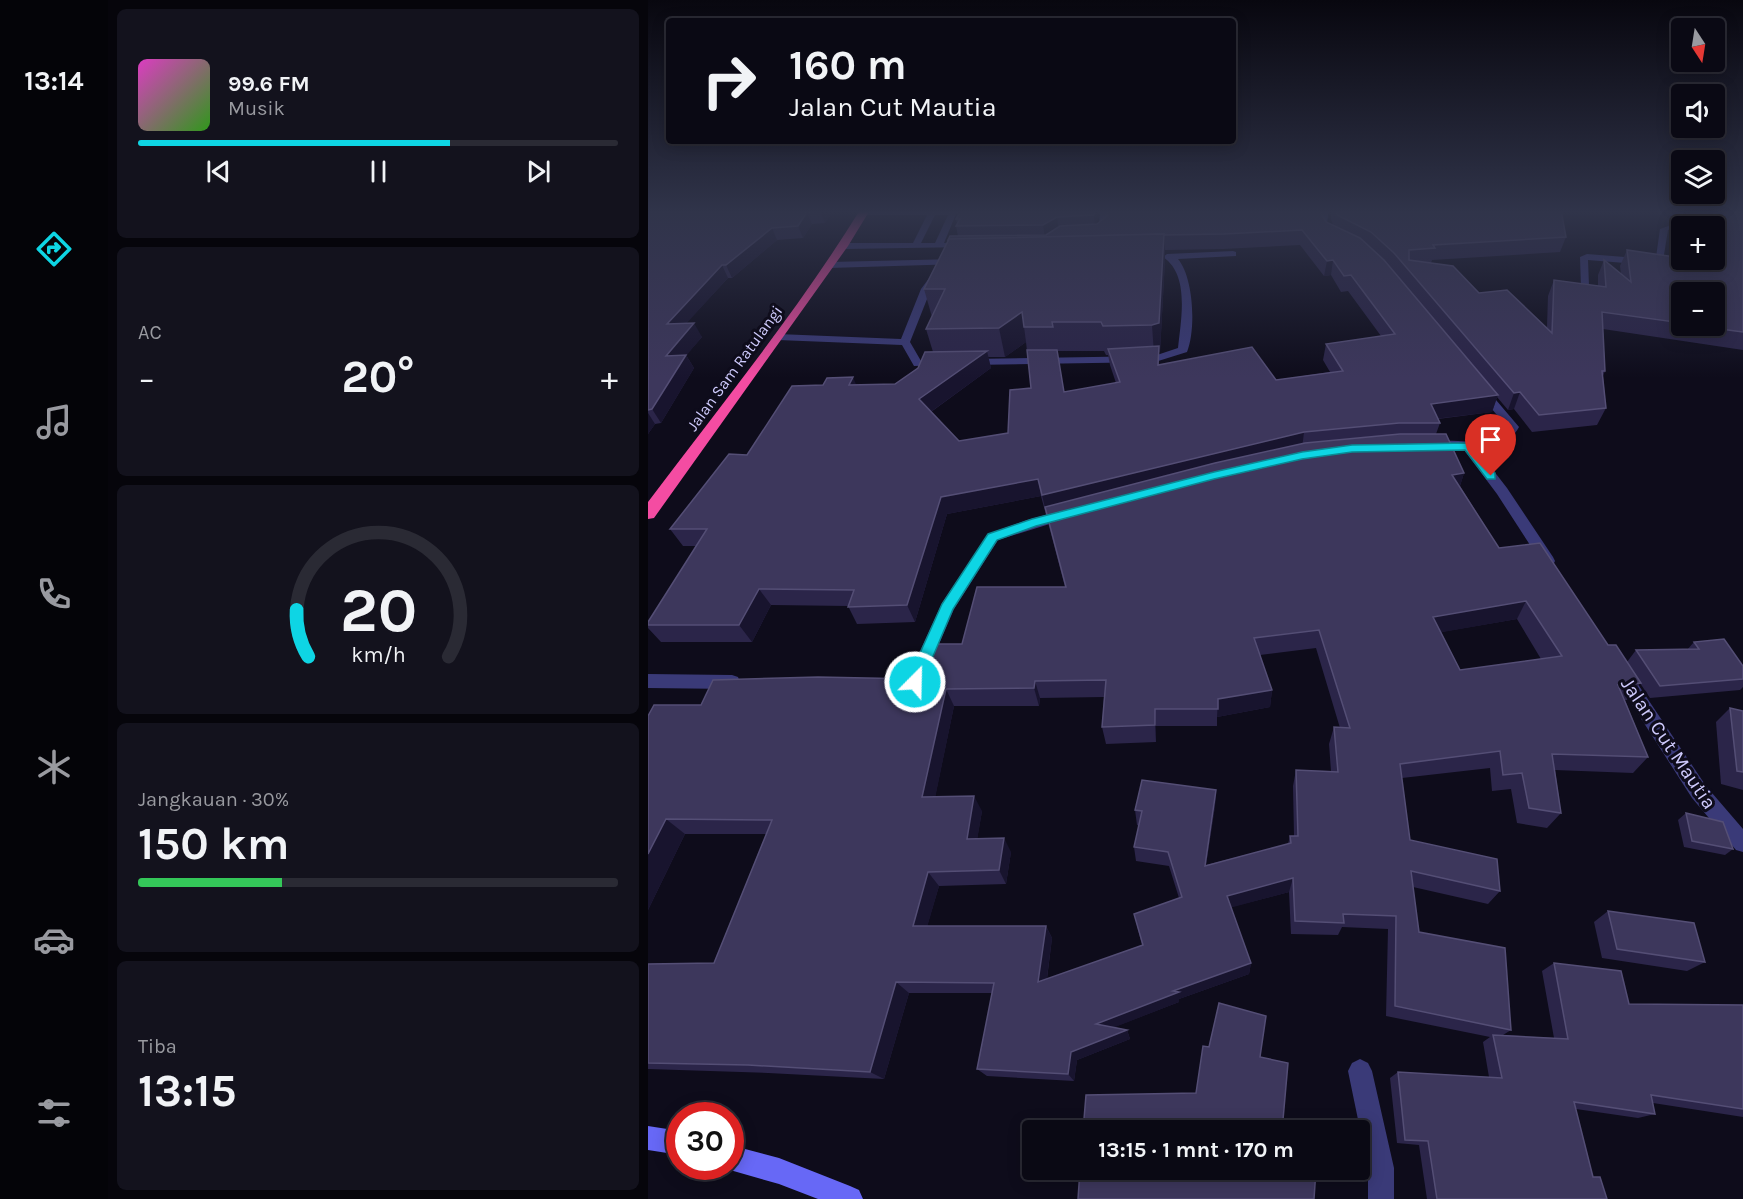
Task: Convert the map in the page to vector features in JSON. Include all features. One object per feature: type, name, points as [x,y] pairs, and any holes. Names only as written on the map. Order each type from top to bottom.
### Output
[{"type":"highway","name":"Jalan Sam Ratulangi","points":[[649,511],[828,266]]},
{"type":"street","points":[[905,342],[926,289],[941,266]]},
{"type":"street","points":[[965,363],[1155,359],[1183,350],[1186,302],[1179,266]]},
{"type":"street","points":[[1583,266],[1584,286]]},
{"type":"street","points":[[778,337],[905,342]]},
{"type":"street","points":[[905,342],[918,364],[953,363]]},
{"type":"street","points":[[1416,446],[1468,446],[1505,438],[1511,433],[1513,427],[1474,380]]},
{"type":"street","points":[[1468,446],[1502,491],[1559,578]]},
{"type":"street","points":[[920,672],[947,607],[993,537],[1032,523],[1076,512]]},
{"type":"street","name":"Jalan Cut Mautia","points":[[1616,664],[1699,792],[1743,843]]},
{"type":"street","points":[[648,681],[752,682]]},
{"type":"street","points":[[1360,1071],[1381,1168],[1381,1199]]},
{"type":"street","points":[[648,1138],[666,1141]]},
{"type":"street","points":[[744,1161],[779,1170],[850,1199]]},
{"type":"building","points":[[648,266],[721,266],[667,324],[694,323],[666,356],[686,355],[652,409],[648,410]]},
{"type":"building","points":[[936,266],[1162,266],[1159,323],[1152,325],[1103,326],[1101,322],[1052,322],[1053,327],[1024,327],[1022,312],[999,328],[926,329],[945,289],[924,289]]},
{"type":"building","points":[[1337,266],[1389,266],[1498,395],[1431,404],[1440,423],[1399,423],[1304,432],[1042,495],[1038,479],[941,497],[907,605],[848,607],[854,590],[759,589],[739,625],[648,625],[707,529],[670,529],[729,454],[747,455],[792,386],[823,385],[827,378],[853,377],[849,385],[895,384],[918,368],[925,352],[987,351],[919,399],[959,441],[1008,433],[1010,390],[1031,388],[1027,350],[1057,350],[1064,392],[1120,382],[1108,349],[1159,346],[1158,365],[1252,347],[1276,380],[1343,371],[1326,344],[1395,334],[1351,275],[1344,276]]},
{"type":"building","points":[[1405,266],[1453,266],[1479,293],[1507,290],[1552,333],[1554,280],[1606,287],[1604,266],[1611,266],[1631,282],[1629,266],[1671,266],[1671,270],[1725,270],[1725,266],[1743,266],[1743,332],[1725,330],[1725,282],[1671,282],[1671,321],[1602,312],[1605,371],[1602,371],[1606,408],[1539,415],[1520,392],[1514,393]]},
{"type":"building","points":[[1400,434],[1446,434],[1464,473],[1452,475],[1499,548],[1540,543],[1608,645],[1616,645],[1641,683],[1618,685],[1648,757],[1552,754],[1561,813],[1529,808],[1522,773],[1503,775],[1500,751],[1400,764],[1410,840],[1497,859],[1500,891],[1411,871],[1419,932],[1505,948],[1511,1030],[1395,1006],[1396,916],[1343,914],[1344,923],[1295,921],[1293,878],[1227,896],[1251,963],[1173,991],[1179,992],[1096,1024],[1127,1030],[1071,1052],[1068,1074],[977,1069],[994,983],[896,982],[870,1072],[748,1065],[648,1063],[648,964],[714,963],[772,820],[666,819],[648,854],[648,716],[654,705],[701,705],[713,680],[818,677],[916,679],[927,644],[962,644],[977,587],[1066,587],[1045,507],[1215,463],[1305,443]],"holes":[[[1526,601],[1562,656],[1460,670],[1433,617]],[[1319,630],[1350,728],[1334,727],[1338,772],[1296,770],[1298,836],[1290,836],[1291,843],[1205,866],[1216,790],[1142,780],[1135,810],[1142,811],[1134,847],[1168,852],[1182,897],[1134,914],[1143,945],[1038,982],[1046,926],[913,926],[928,872],[999,870],[1004,838],[967,839],[974,796],[922,797],[946,689],[1034,688],[1035,681],[1106,680],[1102,727],[1155,725],[1155,709],[1218,709],[1218,699],[1272,690],[1254,638]]]},
{"type":"building","points":[[1724,639],[1743,666],[1743,679],[1660,686],[1636,650],[1699,649],[1694,642]]},
{"type":"building","points":[[1730,708],[1743,711],[1743,772],[1737,771]]},
{"type":"building","points":[[1686,813],[1723,822],[1733,849],[1692,841]]},
{"type":"building","points":[[1608,911],[1694,923],[1705,962],[1617,949]]},
{"type":"building","points":[[1554,963],[1621,971],[1629,1004],[1743,1005],[1743,1109],[1651,1095],[1655,1114],[1574,1102],[1593,1177],[1600,1177],[1607,1199],[1437,1199],[1428,1141],[1405,1140],[1398,1072],[1502,1078],[1493,1035],[1568,1039]]},
{"type":"building","points":[[1219,1003],[1266,1016],[1260,1057],[1288,1063],[1283,1120],[1084,1120],[1086,1095],[1196,1093],[1203,1046],[1209,1047]]},
{"type":"building","points":[[1079,1180],[1315,1180],[1314,1199],[1078,1199]]},
{"type":"route","points":[[915,682],[947,607],[993,537],[1032,523],[1214,475],[1302,455],[1352,449],[1395,446],[1468,446],[1491,476]]}]
